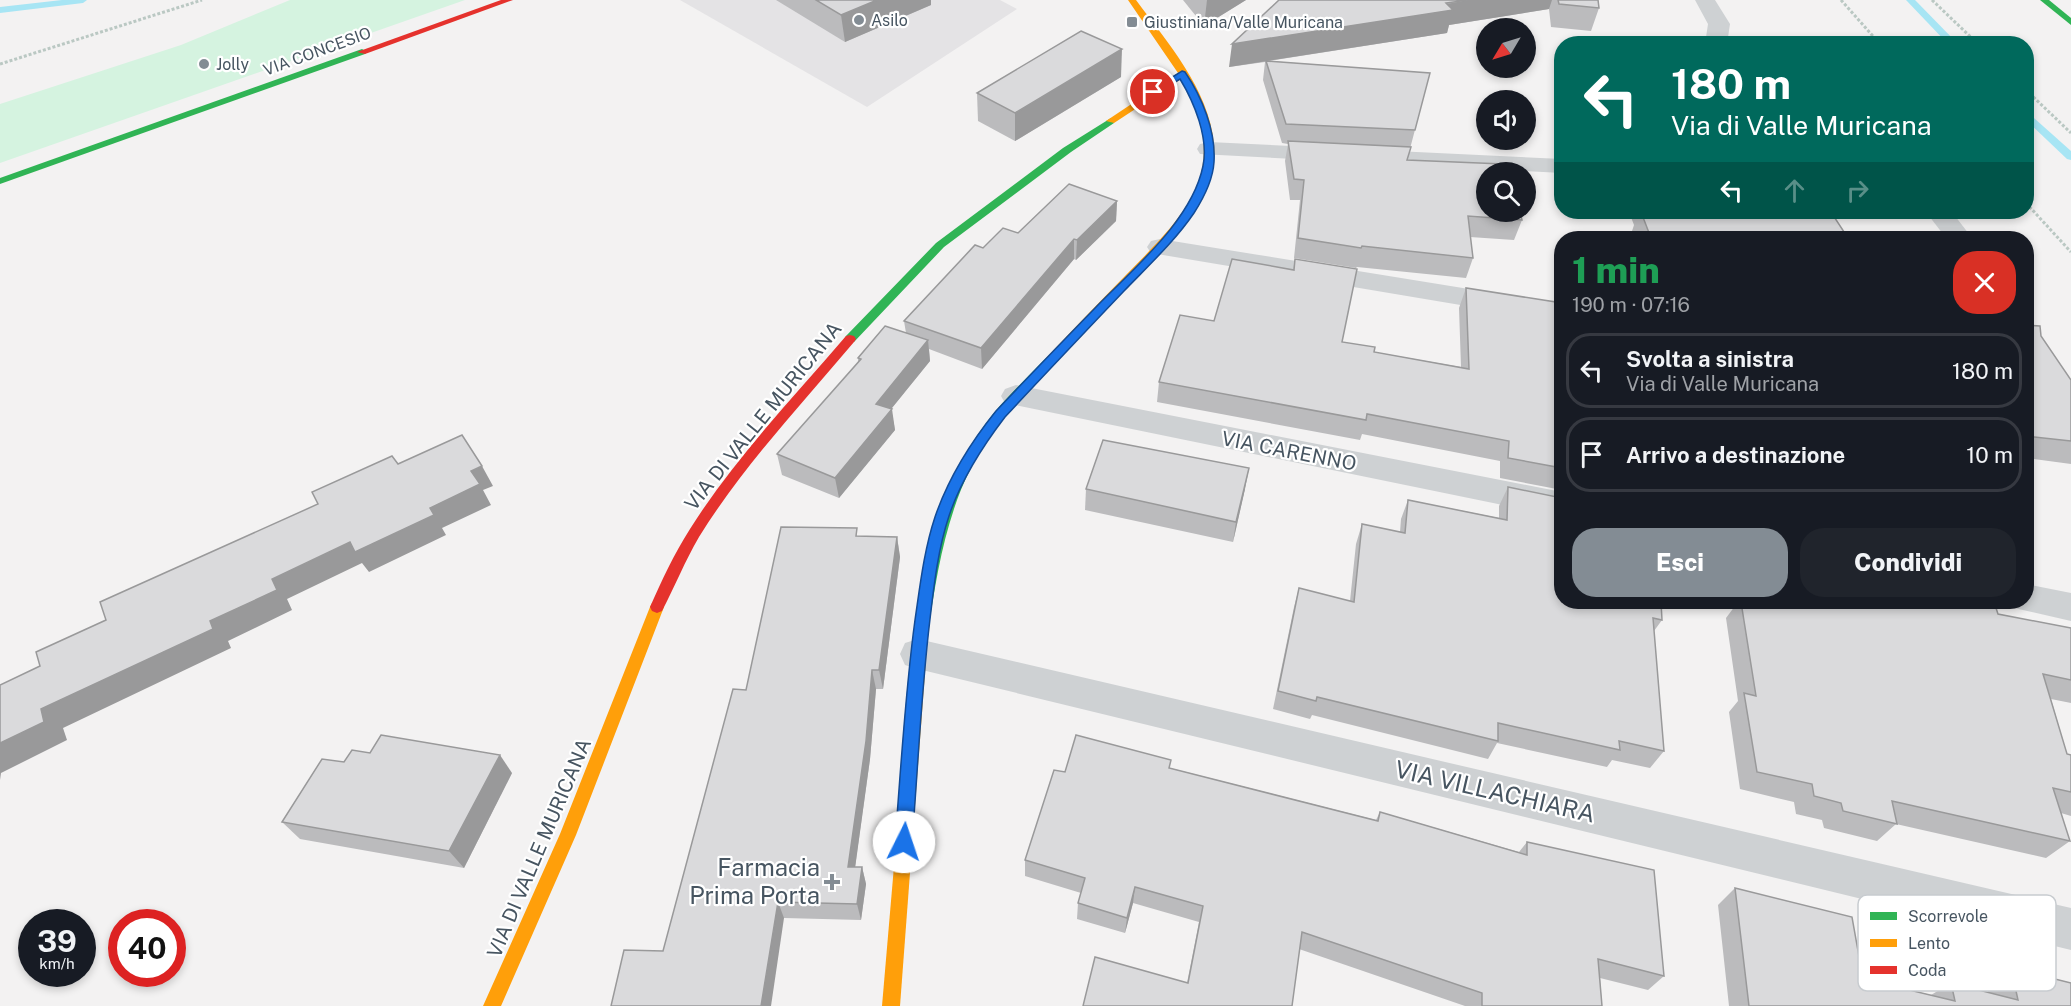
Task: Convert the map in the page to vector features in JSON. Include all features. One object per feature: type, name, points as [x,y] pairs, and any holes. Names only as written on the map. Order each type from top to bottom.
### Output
[{"type":"street","name":"VIA CONCESIO","points":[[0,181],[509,0]]},
{"type":"street","points":[[891,1006],[918,654],[928,580],[942,518],[951,494],[976,447],[1016,396],[1160,247],[1198,198],[1209,163],[1209,149],[1199,106],[1182,74],[1132,0]]},
{"type":"street","points":[[1705,0],[1719,24],[1717,36]]},
{"type":"street","points":[[2044,0],[2071,22]]},
{"type":"street","name":"VIA DI VALLE MURICANA","points":[[492,1006],[568,835],[667,581],[695,532],[716,502],[783,418],[859,329],[940,245],[1067,150],[1182,74]]},
{"type":"street","points":[[1209,149],[1554,166]]},
{"type":"street","points":[[1944,219],[1954,231]]},
{"type":"street","points":[[1160,247],[1554,311]]},
{"type":"street","name":"VIA CARENNO","points":[[1016,396],[1554,503]]},
{"type":"street","points":[[2034,600],[2071,607]]},
{"type":"street","name":"VIA VILLACHIARA","points":[[918,654],[1928,895]]},
{"type":"street","name":"VIA VILLACHIARA","points":[[2056,925],[2071,929]]},
{"type":"path","points":[[0,64],[202,0]]},
{"type":"path","points":[[1841,0],[1873,36]]},
{"type":"path","points":[[1932,0],[1970,36]]},
{"type":"path","points":[[2034,98],[2071,133]]},
{"type":"path","points":[[2034,212],[2071,252]]},
{"type":"shaded area","points":[[680,0],[1000,0],[1017,9],[867,107]]},
{"type":"green space","name":"Jolly","points":[[290,0],[465,0],[0,163],[0,104],[181,45]]},
{"type":"building","points":[[816,0],[877,0],[841,15]]},
{"type":"building","points":[[1279,0],[1468,0],[1446,3],[1453,10],[1232,44]]},
{"type":"building","points":[[1558,0],[1598,0],[1599,8],[1559,4]]},
{"type":"building","points":[[1081,31],[1122,49],[1015,113],[977,93]]},
{"type":"building","points":[[1266,61],[1430,73],[1415,130],[1286,124]]},
{"type":"building","points":[[1288,141],[1411,147],[1407,160],[1476,163],[1476,217],[1468,216],[1473,258],[1362,246],[1361,248],[1298,238],[1304,180],[1294,179]]},
{"type":"building","points":[[1069,184],[1117,201],[1077,240],[1074,239],[981,348],[904,321],[975,245],[983,248],[1003,228],[1018,233]]},
{"type":"building","points":[[1644,219],[1836,219],[1843,231],[1648,231]]},
{"type":"building","points":[[1232,259],[1294,270],[1295,259],[1357,269],[1342,342],[1375,347],[1374,352],[1469,369],[1466,288],[1554,302],[1554,467],[1508,458],[1509,441],[1367,414],[1366,420],[1159,382],[1180,315],[1214,321]]},
{"type":"building","points":[[885,326],[928,340],[876,404],[892,409],[835,478],[777,454],[861,359],[858,358]]},
{"type":"building","points":[[2034,326],[2040,326],[2041,336],[2071,380],[2071,441],[2034,437]]},
{"type":"building","points":[[462,435],[482,466],[471,471],[480,484],[430,508],[434,515],[355,552],[350,542],[272,579],[277,590],[210,621],[213,629],[41,709],[44,722],[0,743],[0,685],[40,666],[36,652],[106,620],[100,602],[318,504],[312,492],[392,456],[398,464]]},
{"type":"building","points":[[1103,440],[1249,468],[1236,522],[1086,489]]},
{"type":"building","points":[[1508,487],[1554,496],[1554,609],[1661,609],[1662,620],[1653,618],[1664,751],[1619,741],[1620,750],[1498,723],[1498,741],[1317,697],[1316,701],[1278,691],[1299,588],[1354,602],[1362,524],[1405,533],[1408,500],[1507,520]]},
{"type":"building","points":[[781,527],[857,528],[856,536],[897,537],[879,670],[872,670],[866,741],[848,867],[862,867],[857,904],[778,902],[761,1006],[611,1006],[624,950],[663,951],[733,689],[746,690]]},
{"type":"building","points":[[1742,609],[1996,609],[1998,614],[2071,628],[2071,680],[2043,674],[2067,754],[2071,755],[2071,792],[2053,788],[2070,841],[1892,801],[1897,824],[1843,811],[1841,803],[1814,796],[1812,784],[1757,772],[1744,693],[1756,696]]},
{"type":"building","points":[[381,735],[500,755],[449,851],[282,822],[322,759],[344,762],[352,750],[370,753]]},
{"type":"building","points":[[1076,735],[1171,760],[1169,768],[1378,821],[1380,812],[1527,855],[1527,842],[1654,870],[1664,976],[1598,959],[1602,1006],[1482,1006],[1482,993],[1302,932],[1292,1006],[1083,1006],[1095,957],[1188,983],[1203,906],[1135,887],[1127,918],[1078,903],[1085,878],[1025,860],[1054,770],[1065,772]]},
{"type":"building","points":[[1735,888],[1852,917],[1858,951],[1858,991],[1913,991],[1955,1001],[1953,991],[1983,991],[2018,1000],[2016,991],[2056,991],[2056,979],[2071,983],[2071,1006],[1749,1006]]},
{"type":"waterway","points":[[0,10],[83,0]]},
{"type":"waterway","points":[[1910,0],[1946,36]]},
{"type":"waterway","points":[[2034,122],[2071,157]]},
{"type":"traffic: fast","points":[[2044,0],[2071,22]]},
{"type":"traffic: fast","points":[[0,181],[362,52]]},
{"type":"traffic: fast","points":[[850,339],[940,245],[1067,150],[1111,121]]},
{"type":"traffic: fast","points":[[921,633],[933,558],[939,533],[956,486],[987,430],[1050,361]]},
{"type":"traffic: slow","points":[[1050,361],[1183,220],[1204,184],[1209,164],[1209,143],[1198,104],[1168,49],[1132,0]]},
{"type":"traffic: slow","points":[[1111,121],[1182,74]]},
{"type":"traffic: slow","points":[[492,1006],[568,835],[657,607]]},
{"type":"traffic: slow","points":[[891,1006],[921,633]]},
{"type":"traffic: jam","points":[[362,52],[509,0]]},
{"type":"traffic: jam","points":[[657,607],[674,569],[694,533],[717,499],[769,433],[850,339]]},
{"type":"place","name":"Asilo","points":[[859,20]]},
{"type":"place","name":"Giustiniana/Valle Muricana","points":[[1132,22]]},
{"type":"place","name":"Jolly","points":[[204,64]]},
{"type":"place","name":"Farmacia Prima Porta","points":[[832,882]]},
{"type":"route","points":[[904,842],[918,654],[935,543],[951,494],[964,466],[1000,414],[1160,247],[1189,212],[1202,188],[1209,163],[1208,138],[1199,106],[1187,81],[1182,74],[1153,92]]}]
